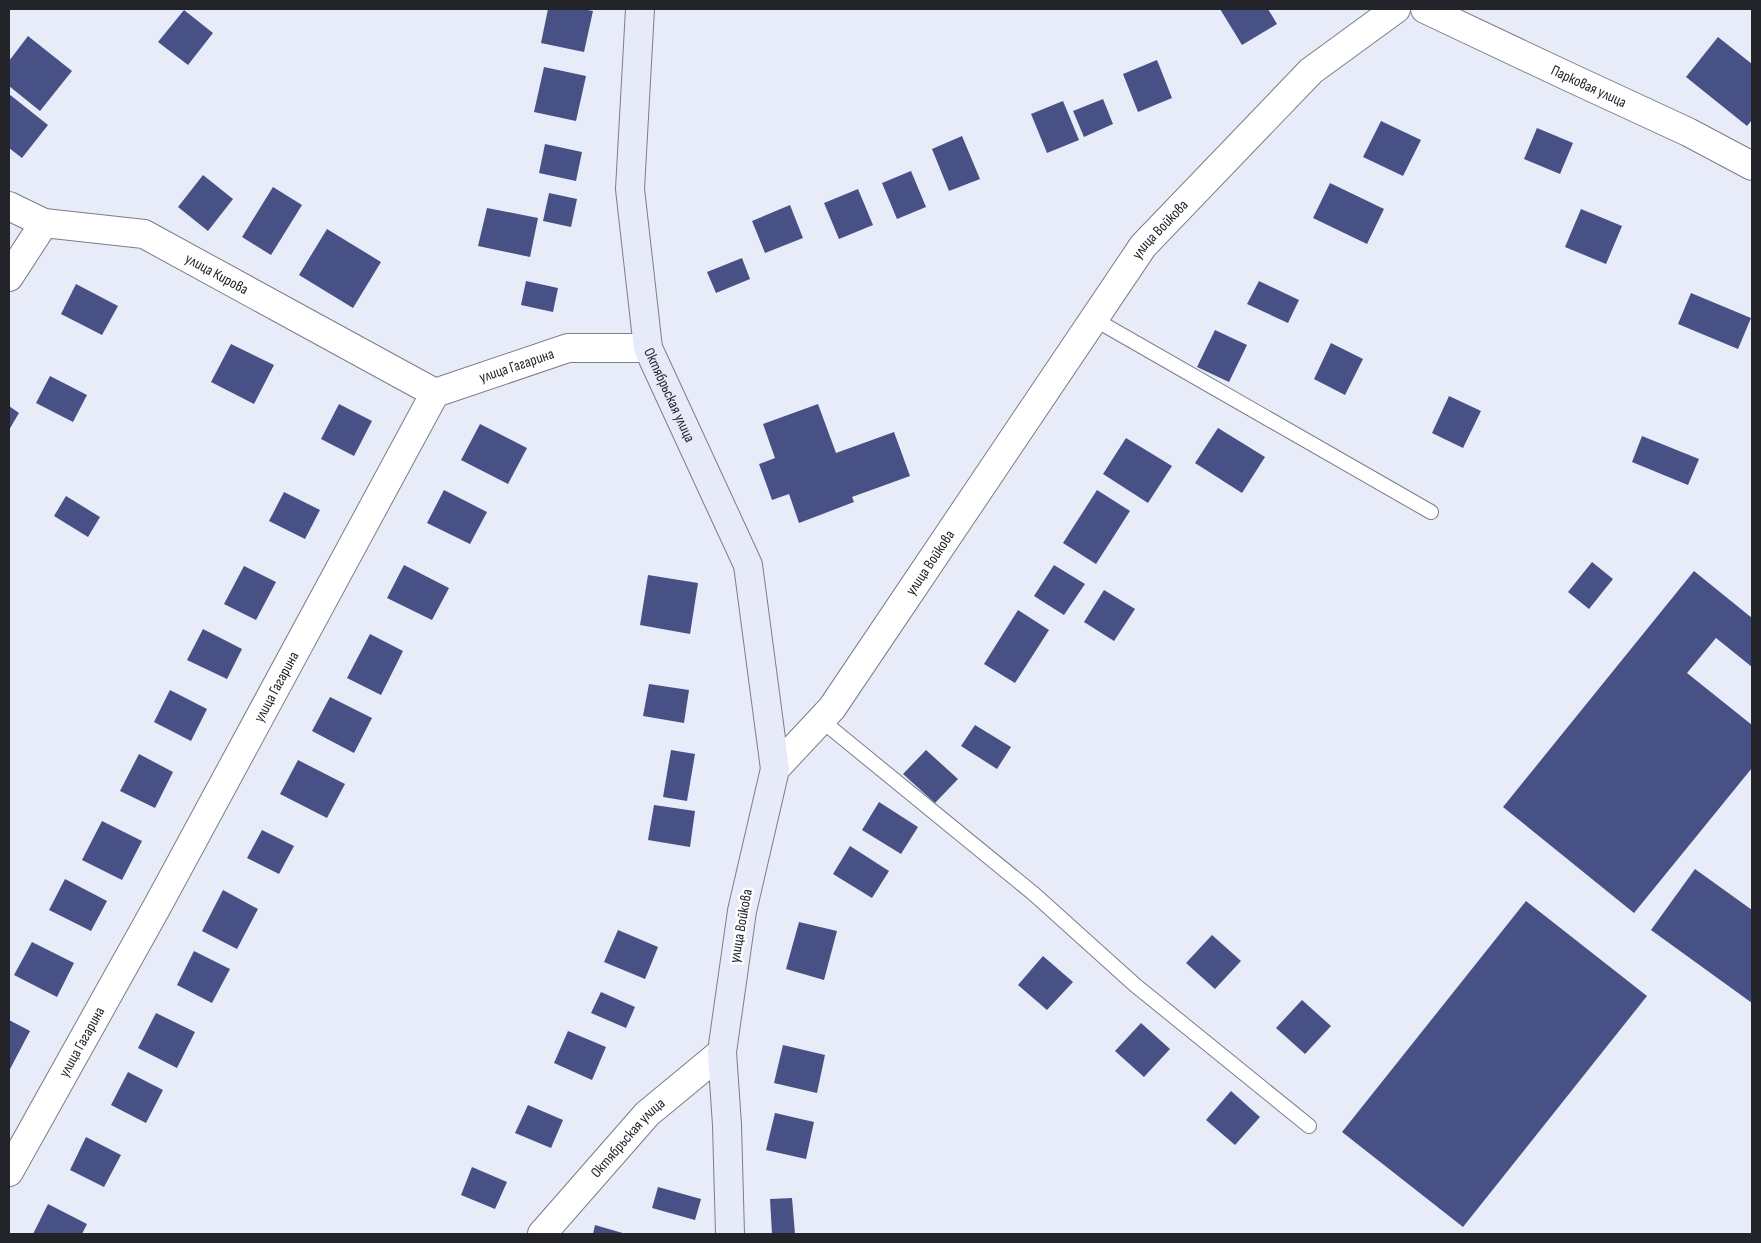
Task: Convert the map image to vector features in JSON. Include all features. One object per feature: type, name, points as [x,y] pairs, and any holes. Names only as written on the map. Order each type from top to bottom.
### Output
[{"type":"street","name":"Октябрьская улица","points":[[640,9],[630,189],[648,348],[748,565],[775,768]]},
{"type":"street","name":"улица Войкова","points":[[730,1234],[727,1125],[722,1052],[742,911],[775,768],[832,708],[1143,246],[1311,71],[1396,9]]},
{"type":"street","name":"Парковая улица","points":[[1425,9],[1688,132],[1752,166]]},
{"type":"street","name":"улица Кирова","points":[[9,206],[44,223],[144,234],[435,393]]},
{"type":"street","points":[[9,277],[44,223]]},
{"type":"street","name":"улица Гагарина","points":[[9,1172],[158,905],[435,393],[568,348],[648,348]]},
{"type":"street","name":"Октябрьская улица","points":[[542,1234],[647,1114],[722,1052]]},
{"type":"lane","points":[[1094,319],[1431,512]]},
{"type":"lane","points":[[821,720],[1034,894],[1135,986],[1309,1126]]},
{"type":"building","points":[[548,9],[582,9],[593,11],[584,52],[541,43]]},
{"type":"building","points":[[1220,9],[1268,9],[1277,24],[1242,45]]},
{"type":"building","points":[[184,10],[213,33],[188,65],[158,42]]},
{"type":"building","points":[[28,36],[72,71],[40,111],[9,86],[9,61]]},
{"type":"building","points":[[1718,37],[1752,64],[1752,120],[1747,126],[1686,77]]},
{"type":"building","points":[[1157,60],[1172,98],[1138,112],[1123,74]]},
{"type":"building","points":[[544,67],[586,76],[576,121],[534,112]]},
{"type":"building","points":[[9,94],[48,125],[22,158],[9,148]]},
{"type":"building","points":[[1103,99],[1113,124],[1084,137],[1073,111]]},
{"type":"building","points":[[1063,101],[1079,140],[1047,153],[1031,114]]},
{"type":"building","points":[[1381,121],[1421,140],[1403,176],[1363,157]]},
{"type":"building","points":[[1537,128],[1573,143],[1560,174],[1524,159]]},
{"type":"building","points":[[962,136],[980,179],[949,191],[932,149]]},
{"type":"building","points":[[545,144],[582,152],[576,181],[539,173]]},
{"type":"building","points":[[911,171],[926,207],[897,219],[882,183]]},
{"type":"building","points":[[203,175],[233,199],[208,231],[178,207]]},
{"type":"building","points":[[1330,183],[1384,209],[1367,244],[1313,218]]},
{"type":"building","points":[[273,187],[302,205],[271,255],[242,237]]},
{"type":"building","points":[[858,189],[873,225],[839,239],[824,203]]},
{"type":"building","points":[[549,193],[577,199],[571,227],[543,221]]},
{"type":"building","points":[[790,205],[803,238],[765,253],[752,221]]},
{"type":"building","points":[[487,208],[538,218],[530,257],[478,246]]},
{"type":"building","points":[[1581,209],[1622,226],[1606,264],[1565,247]]},
{"type":"building","points":[[327,229],[381,262],[353,308],[299,275]]},
{"type":"building","points":[[742,258],[750,279],[716,293],[707,272]]},
{"type":"building","points":[[526,281],[558,288],[553,312],[521,305]]},
{"type":"building","points":[[1259,281],[1299,300],[1288,323],[1247,304]]},
{"type":"building","points":[[76,284],[118,306],[102,335],[61,314]]},
{"type":"building","points":[[1691,293],[1751,318],[1738,349],[1678,324]]},
{"type":"building","points":[[1215,330],[1247,345],[1229,382],[1197,367]]},
{"type":"building","points":[[1331,343],[1363,359],[1345,395],[1314,379]]},
{"type":"building","points":[[231,344],[274,365],[254,404],[211,382]]},
{"type":"building","points":[[50,376],[87,395],[73,422],[36,403]]},
{"type":"building","points":[[1449,396],[1481,411],[1463,448],[1432,433]]},
{"type":"building","points":[[339,404],[372,421],[354,456],[321,439]]},
{"type":"building","points":[[818,404],[836,453],[894,432],[910,476],[852,497],[854,502],[799,523],[789,494],[772,500],[759,464],[775,458],[763,424]]},
{"type":"building","points":[[9,406],[19,413],[9,430]]},
{"type":"building","points":[[480,424],[527,448],[508,484],[461,460]]},
{"type":"building","points":[[1218,428],[1265,457],[1242,493],[1195,463]]},
{"type":"building","points":[[1642,436],[1699,459],[1688,485],[1632,462]]},
{"type":"building","points":[[1126,438],[1172,466],[1148,503],[1103,474]]},
{"type":"building","points":[[444,490],[487,512],[470,544],[427,523]]},
{"type":"building","points":[[1097,490],[1130,511],[1096,564],[1063,543]]},
{"type":"building","points":[[284,492],[320,510],[305,539],[269,521]]},
{"type":"building","points":[[66,496],[100,517],[88,537],[54,516]]},
{"type":"building","points":[[1592,562],[1613,579],[1589,609],[1568,592]]},
{"type":"building","points":[[404,565],[449,588],[432,620],[387,598]]},
{"type":"building","points":[[1054,565],[1085,584],[1064,615],[1034,596]]},
{"type":"building","points":[[244,566],[276,582],[256,620],[224,604]]},
{"type":"building","points":[[1694,571],[1752,618],[1752,667],[1716,638],[1687,673],[1752,725],[1752,768],[1634,913],[1503,807]]},
{"type":"building","points":[[648,575],[698,583],[690,634],[640,625]]},
{"type":"building","points":[[1104,590],[1135,609],[1114,641],[1084,622]]},
{"type":"building","points":[[1018,610],[1049,630],[1015,683],[984,664]]},
{"type":"building","points":[[203,629],[242,649],[227,679],[187,660]]},
{"type":"building","points":[[370,634],[403,651],[381,695],[347,678]]},
{"type":"building","points":[[649,684],[689,690],[684,723],[643,716]]},
{"type":"building","points":[[170,690],[207,709],[191,741],[154,722]]},
{"type":"building","points":[[330,697],[372,718],[354,753],[312,731]]},
{"type":"building","points":[[975,725],[1011,747],[997,769],[961,746]]},
{"type":"building","points":[[671,750],[695,754],[687,801],[663,797]]},
{"type":"building","points":[[926,750],[958,779],[935,803],[903,774]]},
{"type":"building","points":[[139,754],[173,772],[155,808],[120,791]]},
{"type":"building","points":[[298,760],[345,784],[327,818],[280,794]]},
{"type":"building","points":[[879,802],[918,827],[901,854],[862,830]]},
{"type":"building","points":[[654,805],[695,811],[690,847],[648,840]]},
{"type":"building","points":[[102,821],[142,841],[122,880],[82,860]]},
{"type":"building","points":[[262,830],[294,846],[279,874],[247,858]]},
{"type":"building","points":[[850,846],[889,871],[872,898],[833,874]]},
{"type":"building","points":[[1695,869],[1752,910],[1752,1003],[1651,930]]},
{"type":"building","points":[[65,879],[107,901],[91,931],[49,910]]},
{"type":"building","points":[[223,890],[258,909],[237,949],[202,931]]},
{"type":"building","points":[[1526,901],[1647,996],[1463,1227],[1342,1132]]},
{"type":"building","points":[[799,922],[837,931],[824,980],[786,969]]},
{"type":"building","points":[[618,930],[658,947],[645,979],[604,962]]},
{"type":"building","points":[[1212,935],[1241,961],[1215,989],[1186,963]]},
{"type":"building","points":[[32,942],[74,963],[57,997],[14,975]]},
{"type":"building","points":[[194,951],[230,969],[212,1003],[177,985]]},
{"type":"building","points":[[1043,956],[1073,982],[1047,1010],[1018,985]]},
{"type":"building","points":[[601,992],[635,1007],[626,1028],[591,1013]]},
{"type":"building","points":[[1302,1000],[1331,1026],[1305,1054],[1276,1028]]},
{"type":"building","points":[[156,1013],[195,1032],[177,1068],[138,1048]]},
{"type":"building","points":[[9,1020],[30,1031],[9,1071]]},
{"type":"building","points":[[1141,1023],[1170,1049],[1144,1077],[1115,1051]]},
{"type":"building","points":[[568,1031],[606,1047],[592,1080],[554,1063]]},
{"type":"building","points":[[783,1045],[825,1055],[817,1093],[774,1083]]},
{"type":"building","points":[[128,1072],[163,1090],[146,1123],[111,1105]]},
{"type":"building","points":[[1231,1091],[1260,1117],[1235,1145],[1206,1120]]},
{"type":"building","points":[[528,1105],[563,1120],[551,1148],[515,1133]]},
{"type":"building","points":[[775,1113],[814,1122],[806,1159],[766,1150]]},
{"type":"building","points":[[86,1137],[121,1155],[104,1187],[70,1170]]},
{"type":"building","points":[[472,1167],[507,1182],[495,1209],[461,1195]]},
{"type":"building","points":[[658,1187],[701,1199],[695,1220],[652,1208]]},
{"type":"building","points":[[792,1198],[795,1234],[772,1234],[770,1199]]},
{"type":"building","points":[[48,1204],[87,1224],[82,1234],[33,1234]]},
{"type":"building","points":[[595,1225],[626,1234],[593,1234]]}]
